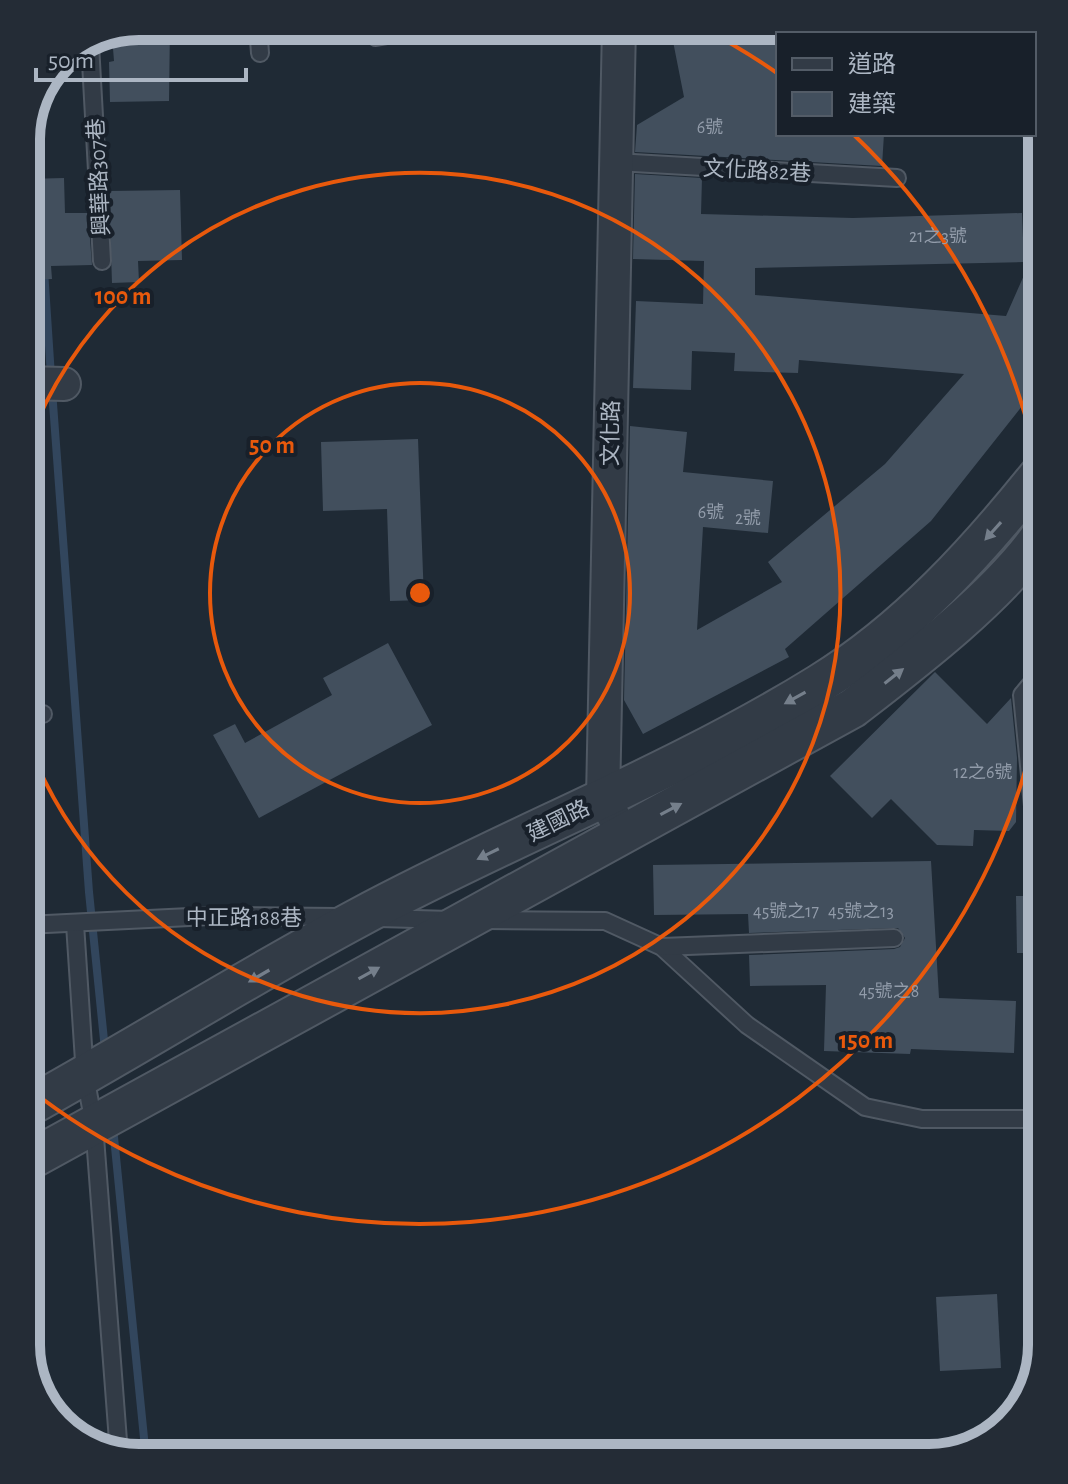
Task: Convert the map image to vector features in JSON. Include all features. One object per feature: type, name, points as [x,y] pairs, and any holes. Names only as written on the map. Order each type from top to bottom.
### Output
[{"type":"street","name":"文化路","points":[[603,798],[619,40]]},
{"type":"street","points":[[40,383],[64,384]]},
{"type":"street","name":"建國路","points":[[40,1100],[359,917],[726,736],[821,683],[892,631],[949,578],[996,529],[1028,489]]},
{"type":"street","name":"建國路","points":[[40,1154],[853,708],[902,670],[986,596],[1028,554]]},
{"type":"street","points":[[603,798],[624,834]]},
{"type":"lane","points":[[259,40],[260,53]]},
{"type":"lane","name":"興華路307巷","points":[[91,54],[102,261]]},
{"type":"lane","name":"文化路82巷","points":[[616,162],[897,178]]},
{"type":"lane","points":[[1028,688],[1022,695],[1028,756]]},
{"type":"lane","name":"中正路188巷","points":[[40,925],[210,916],[605,921],[662,947]]},
{"type":"lane","points":[[75,924],[107,1064],[97,1122],[118,1442]]},
{"type":"lane","points":[[662,947],[894,938]]},
{"type":"lane","points":[[662,947],[747,1025],[865,1107],[922,1119],[1028,1119]]},
{"type":"building","points":[[170,40],[169,101],[110,102],[109,62],[114,61],[113,44]]},
{"type":"building","points":[[673,40],[776,40],[776,136],[884,136],[882,166],[635,152],[637,125],[684,97]]},
{"type":"building","points":[[635,174],[702,178],[701,214],[853,218],[1022,213],[1024,262],[755,268],[755,295],[1006,316],[1025,273],[1028,274],[1028,399],[931,521],[785,649],[789,657],[643,734],[624,700],[630,426],[687,432],[683,472],[773,481],[768,533],[703,527],[697,630],[782,582],[768,562],[885,464],[964,374],[799,360],[798,373],[734,371],[735,353],[692,351],[691,390],[633,388],[636,301],[703,304],[704,261],[633,259]]},
{"type":"building","points":[[64,178],[65,213],[88,213],[92,265],[51,266],[52,279],[40,279],[40,179]]},
{"type":"building","points":[[180,190],[182,260],[138,261],[139,282],[112,283],[109,191]]},
{"type":"building","points":[[418,439],[424,600],[390,601],[387,509],[323,511],[321,442]]},
{"type":"building","points":[[388,643],[432,725],[259,818],[213,735],[235,724],[245,743],[332,695],[323,678]]},
{"type":"building","points":[[935,672],[987,724],[1011,698],[1017,758],[1016,822],[1009,831],[974,830],[973,846],[937,845],[891,799],[872,818],[830,776]]},
{"type":"building","points":[[931,861],[939,998],[1016,1001],[1014,1053],[911,1049],[910,1054],[824,1051],[826,985],[750,986],[749,955],[894,949],[900,947],[905,938],[898,928],[749,933],[748,914],[654,915],[653,865]]},
{"type":"building","points":[[1016,896],[1028,896],[1028,953],[1017,953]]},
{"type":"building","points":[[997,1294],[1001,1368],[940,1371],[936,1297]]},
{"type":"waterway","points":[[44,270],[51,376]]},
{"type":"waterway","points":[[52,390],[89,892],[105,1050]]},
{"type":"waterway","points":[[113,1127],[145,1444]]}]
